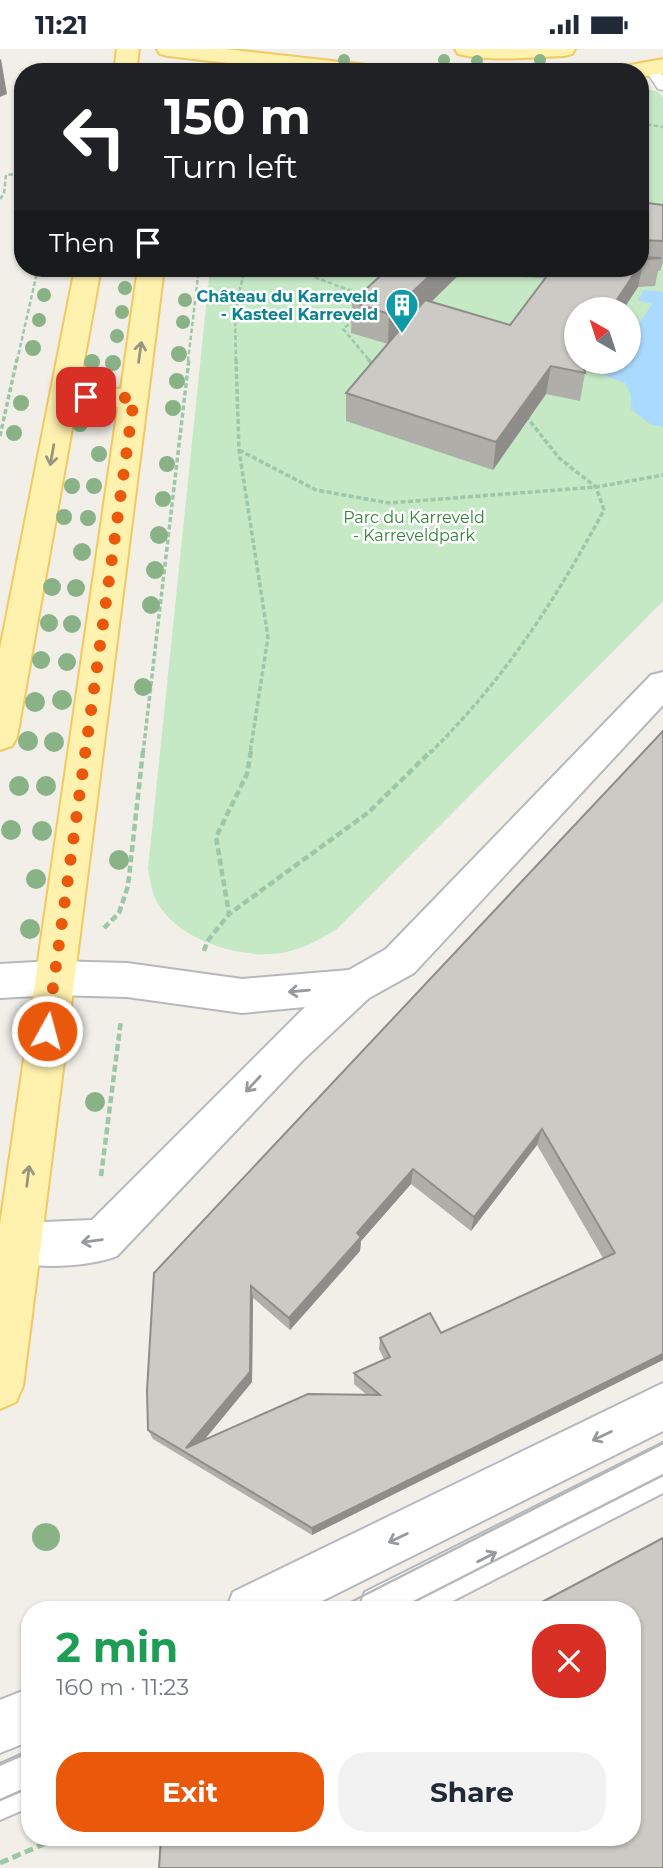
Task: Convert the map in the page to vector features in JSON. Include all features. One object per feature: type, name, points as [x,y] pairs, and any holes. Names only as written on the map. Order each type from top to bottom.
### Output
[{"type":"main road","points":[[466,49],[564,49]]},
{"type":"main road","points":[[181,55],[269,63]]},
{"type":"main road","points":[[0,737],[86,277]]},
{"type":"main road","points":[[0,1387],[53,978],[150,277]]},
{"type":"main road","points":[[63,397],[134,398]]},
{"type":"street","points":[[20,1244],[102,1241],[288,1048],[355,986],[400,961],[663,684]]},
{"type":"street","points":[[0,981],[53,978],[127,979],[242,996],[355,986]]},
{"type":"street","points":[[242,996],[269,1022],[288,1048]]},
{"type":"street","points":[[269,1601],[663,1406]]},
{"type":"street","points":[[401,1601],[663,1467]]},
{"type":"street","points":[[0,1727],[21,1718]]},
{"type":"street","points":[[0,1793],[21,1784]]},
{"type":"path","points":[[0,199],[4,194],[6,175],[14,174]]},
{"type":"path","points":[[0,436],[36,277]]},
{"type":"path","points":[[53,978],[119,913],[128,885],[198,277]]},
{"type":"path","points":[[229,914],[216,837],[247,774],[268,637],[239,450],[235,310],[242,277]]},
{"type":"path","points":[[314,277],[368,297]]},
{"type":"path","points":[[359,314],[343,330],[377,370]]},
{"type":"path","points":[[201,958],[207,942],[229,914],[369,812],[453,730],[534,631],[566,581],[604,510],[596,487],[559,458],[523,413]]},
{"type":"path","points":[[239,450],[316,490],[389,503],[596,487],[663,475]]},
{"type":"path","points":[[100,1189],[121,1020]]},
{"type":"path","points":[[0,1863],[39,1846]]},
{"type":"green space","name":"Parc du Karreveld - Karreveldpark","points":[[649,89],[658,92],[663,97],[663,601],[337,929],[314,942],[298,949],[272,954],[223,948],[206,942],[177,925],[156,900],[148,869],[209,277],[649,277]]},
{"type":"water","points":[[644,290],[663,292],[663,427],[650,424],[631,409],[631,395],[625,383],[604,375],[641,374],[641,321],[652,304],[641,301],[640,297]]},
{"type":"building","points":[[649,203],[663,205],[663,241],[649,240]]},
{"type":"building","points":[[379,277],[428,277],[389,314],[352,302]]},
{"type":"building","points":[[546,277],[632,277],[619,297],[564,297],[564,369],[551,366],[496,442],[346,393],[425,300],[510,325]]},
{"type":"building","points":[[663,731],[663,1354],[312,1528],[148,1430],[147,1390],[154,1273]],"holes":[[[542,1129],[615,1253],[441,1333],[430,1313],[380,1338],[390,1357],[354,1373],[380,1395],[308,1394],[186,1448],[250,1372],[251,1286],[289,1318],[361,1237],[357,1233],[413,1169],[474,1217]]]},
{"type":"building","points":[[663,1538],[663,1868],[159,1868],[160,1846],[641,1846],[641,1601],[544,1601]]},
{"type":"tram line","points":[[353,1601],[663,1443]]},
{"type":"tram line","points":[[416,1601],[663,1475]]},
{"type":"tram line","points":[[0,1763],[21,1754]]},
{"type":"tram line","points":[[0,1800],[21,1791]]},
{"type":"place","name":"Château du Karreveld - Kasteel Karreveld","points":[[402,335]]},
{"type":"route","points":[[47,1031],[134,398],[86,397]]}]
